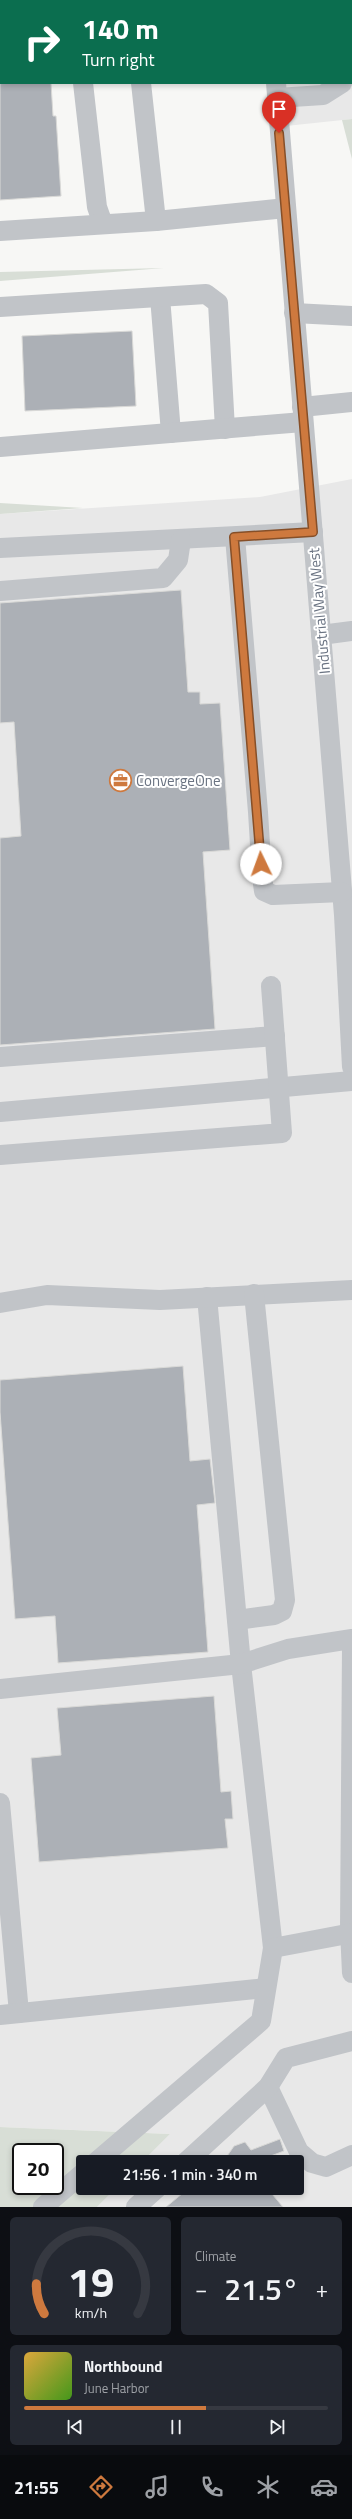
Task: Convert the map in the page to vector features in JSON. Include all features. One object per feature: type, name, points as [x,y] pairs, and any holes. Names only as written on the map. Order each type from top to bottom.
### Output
[{"type":"street","points":[[83,84],[97,207],[103,224]]},
{"type":"street","points":[[141,84],[156,221]]},
{"type":"street","points":[[276,91],[323,95],[340,84]]},
{"type":"street","name":"Industrial Way West","points":[[276,91],[342,892],[348,915],[352,1067]]},
{"type":"street","points":[[0,231],[156,221],[286,208]]},
{"type":"street","points":[[0,307],[206,294],[218,303],[225,429]]},
{"type":"street","points":[[160,297],[170,433]]},
{"type":"street","points":[[294,313],[352,316]]},
{"type":"street","points":[[0,447],[225,429],[303,415],[352,402]]},
{"type":"street","points":[[0,548],[181,540],[313,532]]},
{"type":"street","points":[[234,537],[258,804],[264,891],[273,895],[342,892]]},
{"type":"street","points":[[0,592],[163,578],[178,560],[181,540]]},
{"type":"street","points":[[321,635],[352,631]]},
{"type":"street","points":[[0,1155],[282,1134],[271,986]]},
{"type":"street","points":[[0,1057],[275,1036]]},
{"type":"street","points":[[0,1112],[352,1081]]},
{"type":"street","points":[[0,1303],[47,1296],[160,1300],[352,1290]]},
{"type":"street","points":[[237,1620],[274,1615],[282,1611],[285,1600],[254,1294]]},
{"type":"street","points":[[104,2155],[261,2021],[273,1948],[241,1664],[208,1297]]},
{"type":"street","points":[[0,1689],[241,1664],[288,1649],[352,1639]]},
{"type":"street","points":[[352,1646],[352,1973]]},
{"type":"street","points":[[0,1803],[10,2014],[266,1988]]},
{"type":"street","points":[[273,1948],[351,1933]]},
{"type":"street","points":[[194,2155],[268,2088],[286,2058],[352,2041]]},
{"type":"street","points":[[268,2088],[299,2152],[312,2163],[326,2167],[352,2155]]},
{"type":"street","points":[[43,2207],[76,2179]]},
{"type":"street","points":[[136,2207],[149,2195]]},
{"type":"shaded area","points":[[282,84],[352,84],[352,119],[286,126]]},
{"type":"shaded area","points":[[352,119],[352,159],[342,120]]},
{"type":"shaded area","points":[[164,268],[0,281],[0,272]]},
{"type":"shaded area","points":[[352,479],[352,2207],[97,2207],[109,2195],[304,2195],[304,2155],[149,2155],[170,2134],[0,2127],[0,514],[260,497]]},
{"type":"shaded area","points":[[0,503],[83,508],[0,514]]},
{"type":"shaded area","points":[[0,2127],[170,2134],[149,2155],[76,2155],[76,2195],[109,2195],[97,2207],[0,2207]]},
{"type":"building","points":[[0,84],[51,84],[53,116],[56,116],[61,196],[0,200]]},
{"type":"building","points":[[132,331],[136,406],[25,411],[22,336]]},
{"type":"building","name":"ConvergeOne","points":[[181,590],[188,692],[200,692],[200,704],[220,703],[230,850],[203,852],[215,1029],[0,1045],[0,838],[21,836],[14,722],[0,723],[0,603]]},
{"type":"building","points":[[183,1366],[190,1461],[210,1459],[215,1503],[197,1505],[208,1652],[58,1663],[55,1616],[15,1619],[0,1412],[0,1380]]},
{"type":"building","points":[[214,1696],[221,1792],[231,1791],[233,1819],[225,1819],[228,1848],[39,1862],[31,1758],[61,1755],[57,1708]]},
{"type":"building","points":[[280,2139],[284,2151],[273,2155],[228,2155],[234,2146],[245,2142],[251,2150]]},
{"type":"building","points":[[181,2195],[273,2195],[283,2207],[166,2207]]},
{"type":"place","name":"ConvergeOne","points":[[121,780]]},
{"type":"route","points":[[261,864],[258,812],[234,537],[313,532],[279,133]]}]
